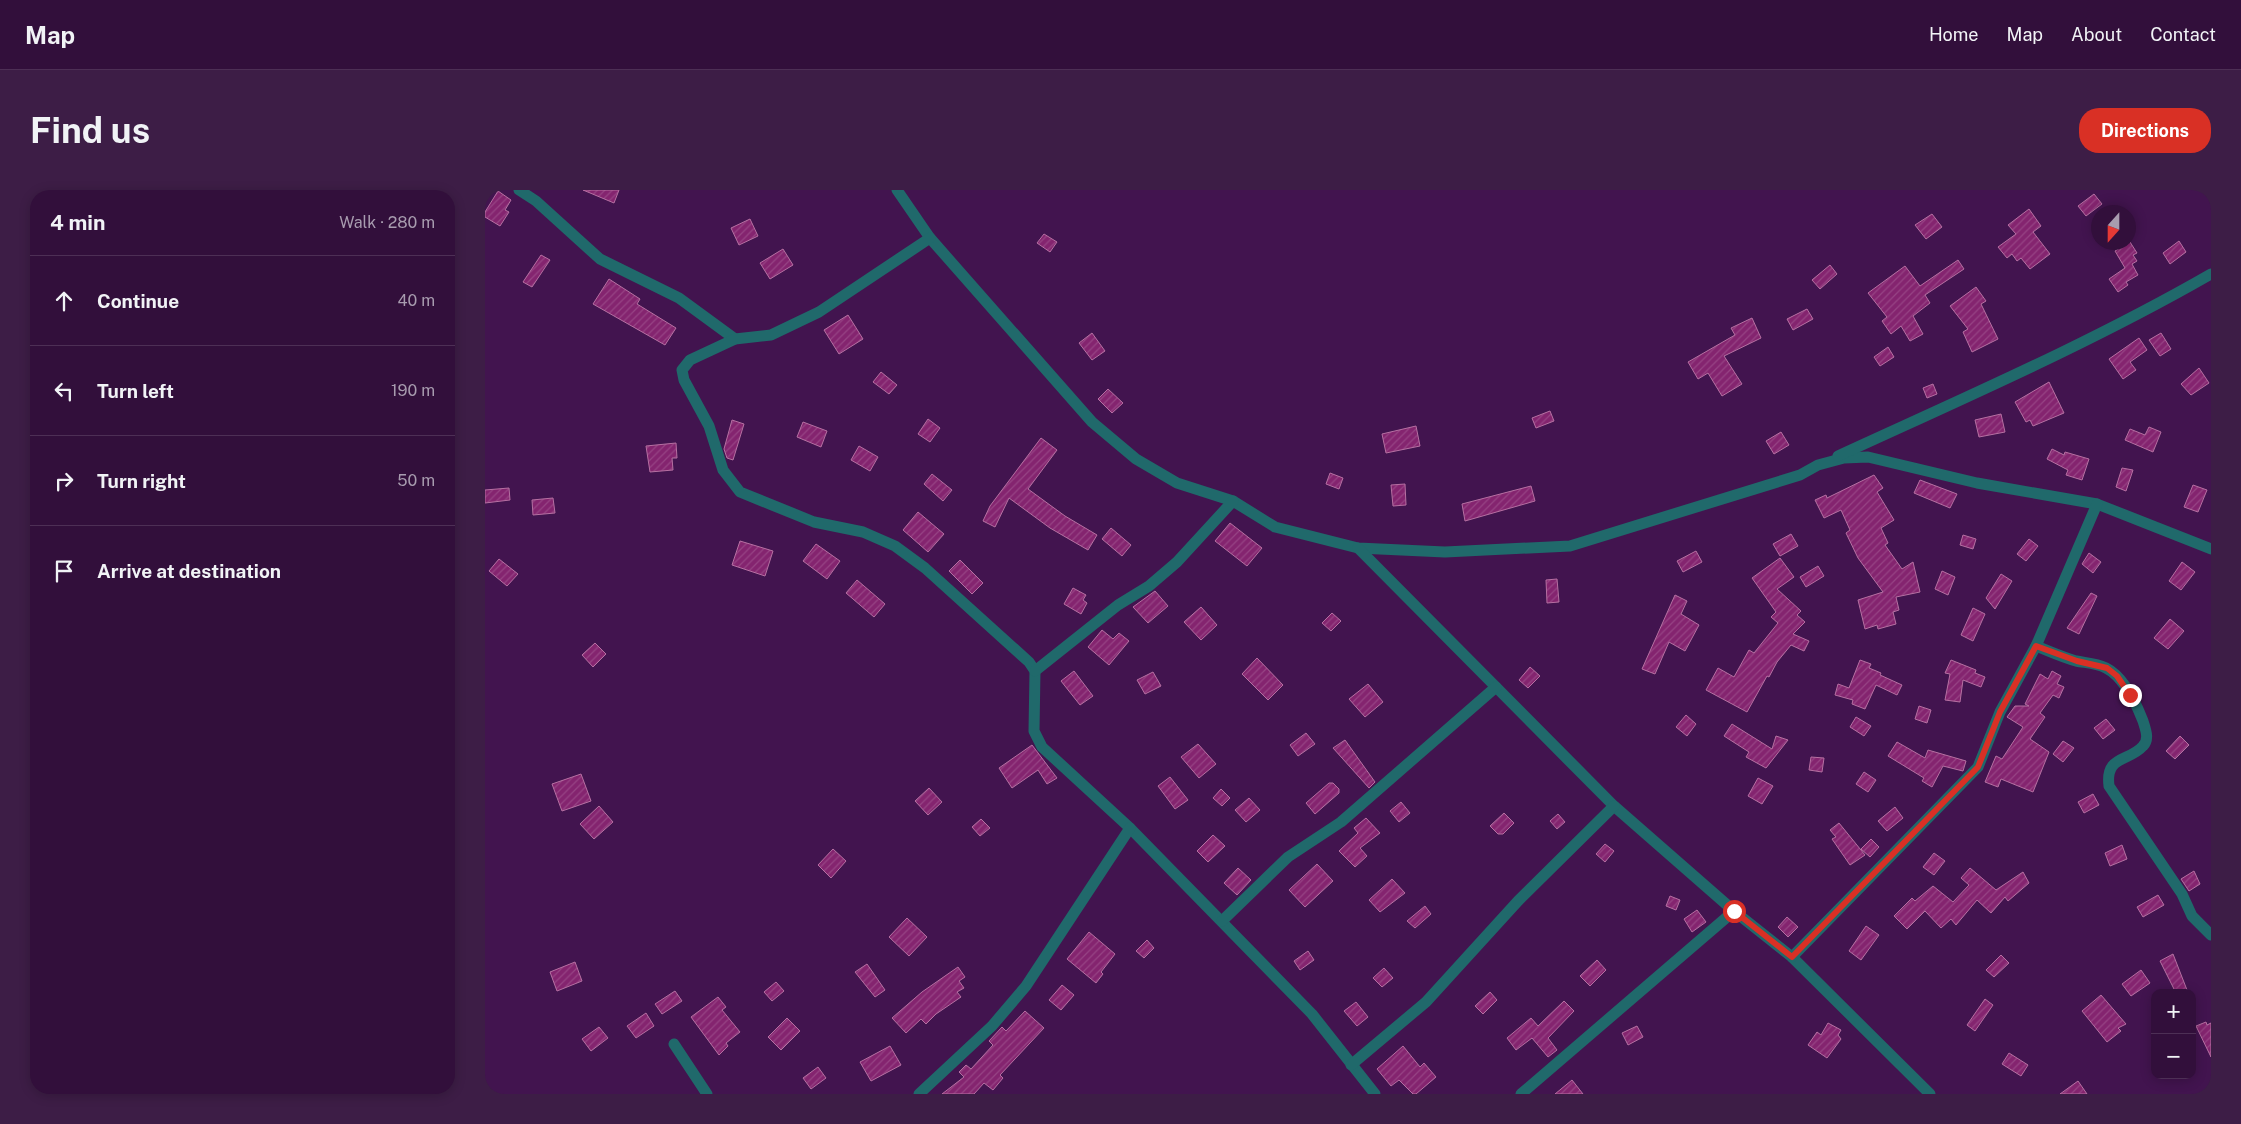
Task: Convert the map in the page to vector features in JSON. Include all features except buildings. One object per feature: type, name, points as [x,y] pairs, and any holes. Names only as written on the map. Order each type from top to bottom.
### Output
[{"type":"street","points":[[519,190],[536,201],[600,259],[679,298],[735,339]]},
{"type":"street","points":[[897,190],[930,238],[1093,422],[1136,459],[1177,483],[1233,501],[1275,527],[1358,548],[1445,552],[1570,546],[1799,475],[2050,359],[2153,308],[2211,274]]},
{"type":"street","points":[[930,238],[819,312],[779,332],[735,339],[690,360],[681,370],[684,380],[709,426],[723,470],[740,492],[813,522],[863,532],[895,546],[925,568],[953,595],[1004,637],[1029,662],[1035,671],[1034,731],[1043,747],[1130,828],[1312,1014],[1375,1094]]},
{"type":"street","points":[[1819,465],[1844,458],[1868,457],[1977,483],[2097,504],[2211,549]]},
{"type":"street","points":[[1035,671],[1118,605],[1149,586],[1177,562],[1233,501]]},
{"type":"street","points":[[1792,957],[1978,767],[2000,712],[2036,646],[2097,504]]},
{"type":"street","points":[[1358,548],[1614,806],[1734,911],[1792,957],[1930,1094]]},
{"type":"street","points":[[2036,646],[2077,661],[2107,668],[2117,676],[2130,695],[2141,714],[2147,739],[2143,746],[2111,767],[2108,775],[2109,786],[2182,894],[2192,916],[2211,936]]},
{"type":"street","points":[[1222,921],[1288,857],[1355,811],[1496,687]]},
{"type":"street","points":[[1351,1065],[1426,1002],[1519,901],[1614,806]]},
{"type":"street","points":[[919,1094],[992,1026],[1025,986],[1130,828]]},
{"type":"street","points":[[1521,1094],[1734,911]]},
{"type":"street","points":[[675,1044],[707,1094]]},
{"type":"route","points":[[1734,911],[1792,957],[1978,767],[2000,712],[2036,646],[2077,661],[2107,668],[2117,676],[2130,695]]}]
